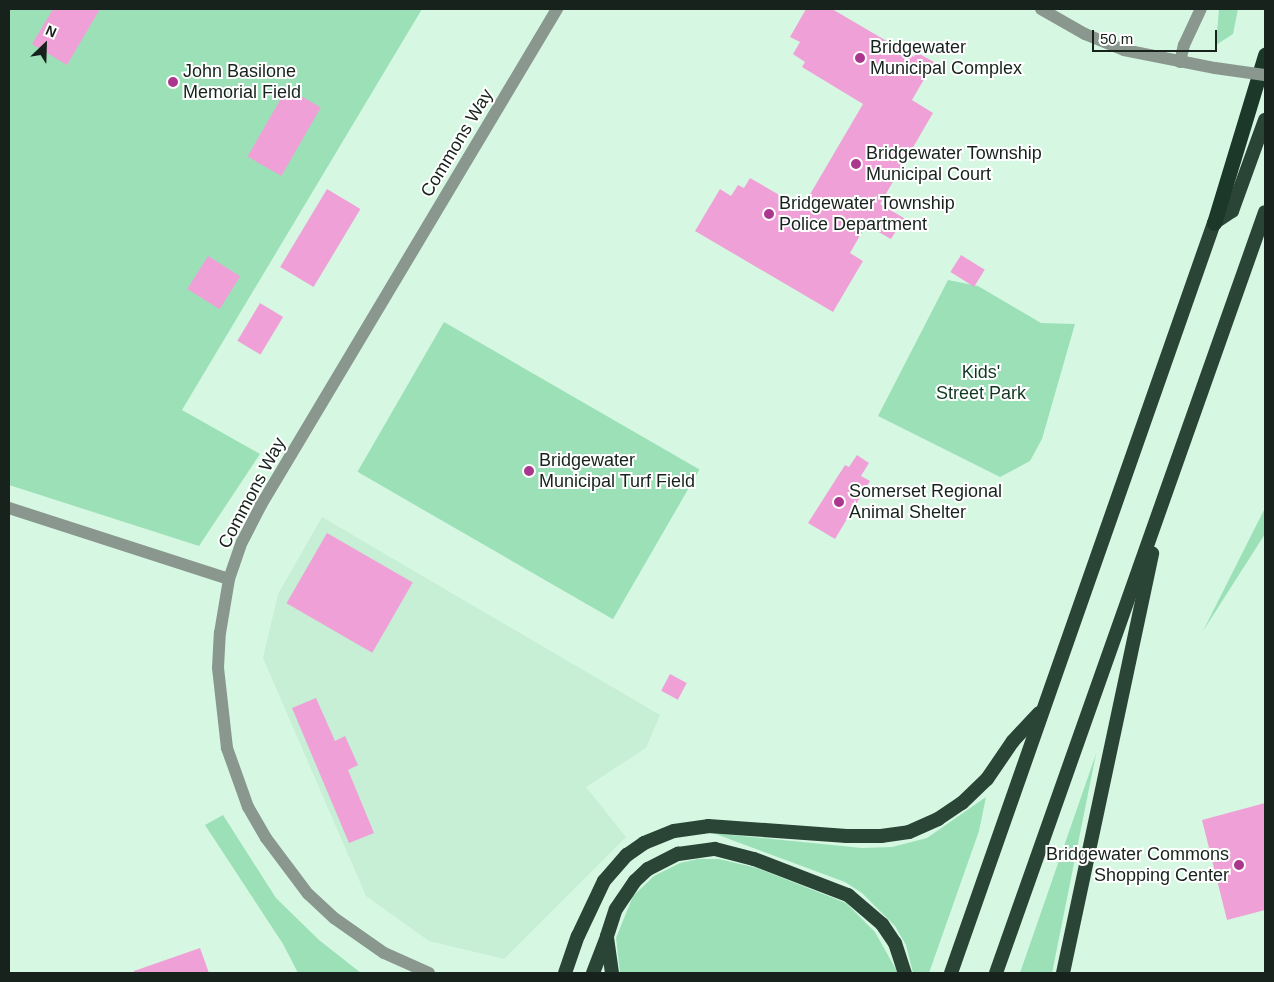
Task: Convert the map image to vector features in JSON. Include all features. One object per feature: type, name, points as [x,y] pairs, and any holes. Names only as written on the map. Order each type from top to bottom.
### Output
[{"type":"highway","points":[[951,973],[1214,223],[1265,55]]},
{"type":"highway","points":[[1214,223],[1232,211],[1265,120]]},
{"type":"highway","points":[[996,973],[1265,212]]},
{"type":"highway","points":[[1063,973],[1161,507]]},
{"type":"highway","points":[[565,973],[578,936],[604,881],[627,855],[644,843],[674,831],[708,826],[847,836],[881,836],[909,832],[938,819],[962,803],[987,779],[1013,741],[1043,708]]},
{"type":"highway","points":[[593,973],[625,893],[648,869],[678,854],[715,849],[754,859],[848,895],[882,924],[895,943],[905,973]]},
{"type":"highway","points":[[607,936],[612,973]]},
{"type":"street","name":"Commons Way","points":[[429,973],[384,953],[334,918],[291,873],[248,807],[227,748],[221,708],[220,633],[229,579],[242,542],[262,505],[557,9]]},
{"type":"street","points":[[1041,9],[1106,44],[1180,62],[1265,75]]},
{"type":"street","points":[[1180,62],[1184,45],[1202,9]]},
{"type":"street","points":[[9,508],[229,579]]},
{"type":"shaded area","points":[[322,517],[660,715],[646,748],[586,787],[626,837],[504,959],[429,941],[366,896],[263,658],[278,594]]},
{"type":"green space","points":[[9,9],[422,9],[182,410],[260,454],[199,546],[9,485]]},
{"type":"green space","points":[[1219,9],[1238,9],[1233,34],[1216,45]]},
{"type":"green space","name":"Kids' Street Park","points":[[948,280],[978,286],[1041,323],[1075,324],[1042,439],[1030,461],[1000,477],[878,416]]},
{"type":"green space","name":"Bridgewater Municipal Turf Field","points":[[444,322],[699,470],[613,619],[358,472]]},
{"type":"green space","points":[[1265,508],[1265,534],[1203,631]]},
{"type":"green space","points":[[1096,754],[1052,973],[1020,973]]},
{"type":"green space","points":[[986,797],[979,831],[929,973],[913,973],[906,945],[895,926],[862,893],[845,882],[713,833],[862,848],[892,847],[927,838]]},
{"type":"green space","points":[[223,815],[276,898],[319,940],[361,973],[298,973],[283,944],[205,825]]},
{"type":"green space","points":[[698,859],[719,859],[757,868],[846,903],[875,932],[898,973],[620,973],[616,938],[633,896],[654,876],[680,863]]},
{"type":"building","points":[[53,9],[100,9],[67,65],[32,44]]},
{"type":"building","points":[[806,9],[832,9],[914,57],[916,52],[934,62],[912,100],[933,113],[880,204],[904,218],[891,239],[866,225],[850,253],[863,261],[833,312],[695,231],[720,189],[731,196],[738,185],[744,188],[750,178],[802,208],[863,104],[802,67],[805,62],[793,54],[800,42],[790,37]]},
{"type":"building","points":[[287,88],[321,108],[281,176],[248,156]]},
{"type":"building","points":[[327,189],[360,209],[314,287],[280,267]]},
{"type":"building","points":[[961,255],[985,270],[974,287],[950,272]]},
{"type":"building","points":[[208,256],[240,276],[220,309],[187,289]]},
{"type":"building","points":[[260,303],[283,317],[260,355],[237,341]]},
{"type":"building","name":"Somerset Regional Animal Shelter","points":[[857,455],[869,463],[861,476],[870,481],[835,539],[808,523],[845,465],[849,467]]},
{"type":"building","points":[[327,533],[413,582],[372,653],[286,603]]},
{"type":"building","points":[[670,674],[687,683],[678,700],[661,691]]},
{"type":"building","points":[[316,698],[335,741],[345,736],[358,765],[348,770],[374,833],[349,843],[292,708]]},
{"type":"building","name":"Bridgewater Commons Shopping Center","points":[[1265,803],[1265,910],[1227,920],[1202,820]]},
{"type":"building","points":[[200,948],[209,973],[134,973],[134,971]]},
{"type":"place","name":"Bridgewater Municipal Complex","points":[[860,58]]},
{"type":"place","name":"John Basilone Memorial Field","points":[[173,82]]},
{"type":"place","name":"Bridgewater Township Municipal Court","points":[[856,164]]},
{"type":"place","name":"Bridgewater Township Police Department","points":[[769,214]]},
{"type":"place","name":"Bridgewater Municipal Turf Field","points":[[529,471]]},
{"type":"place","name":"Somerset Regional Animal Shelter","points":[[839,502]]},
{"type":"place","name":"Bridgewater Commons Shopping Center","points":[[1239,865]]}]
